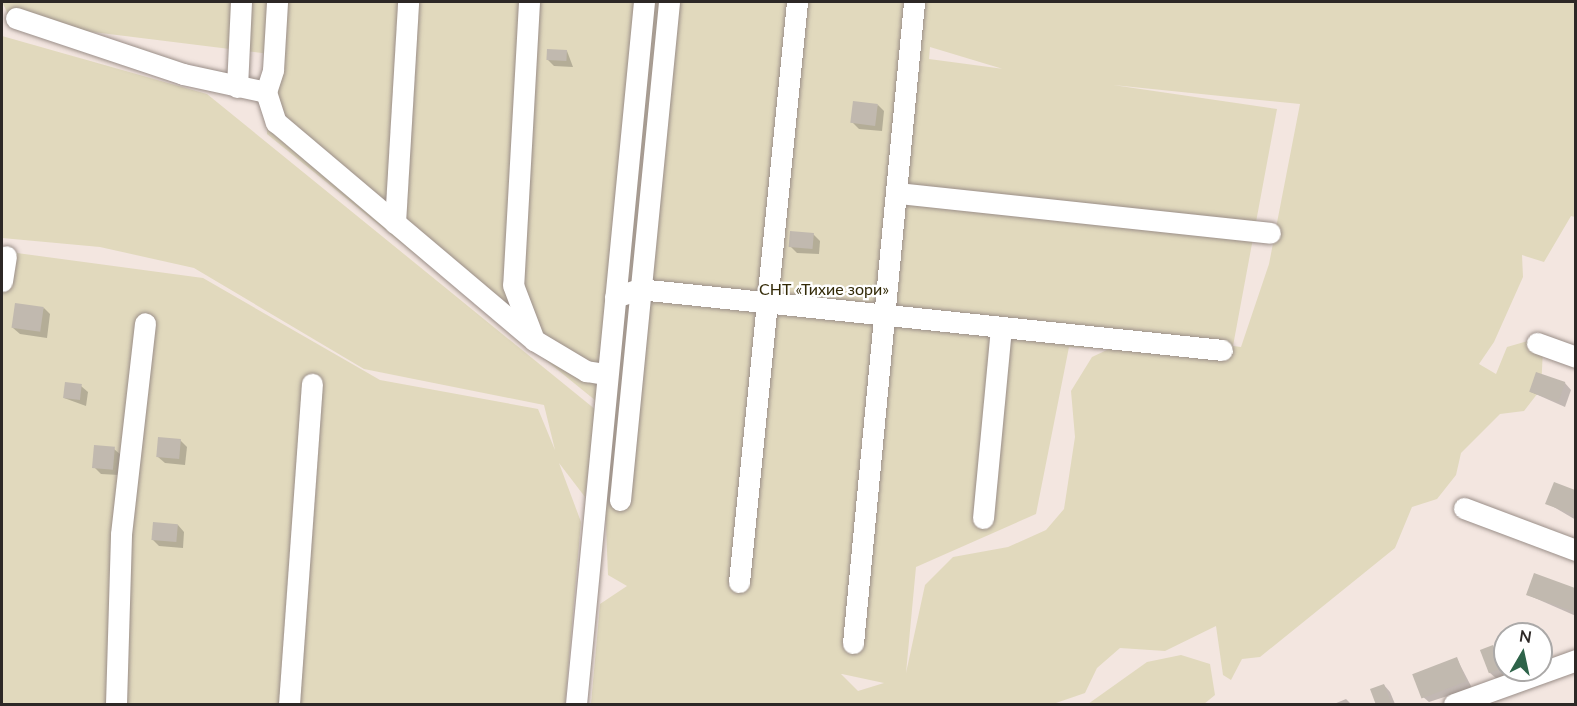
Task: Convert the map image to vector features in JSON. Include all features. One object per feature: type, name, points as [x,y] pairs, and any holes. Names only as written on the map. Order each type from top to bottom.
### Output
[{"type":"street","points":[[237,87],[241,2]]},
{"type":"street","points":[[277,2],[266,92],[276,122],[534,340],[586,371],[606,374]]},
{"type":"street","points":[[395,223],[408,2]]},
{"type":"street","points":[[530,2],[513,285],[534,340]]},
{"type":"street","points":[[576,705],[606,374],[645,2]]},
{"type":"street","points":[[620,500],[640,317],[639,289],[669,2]]},
{"type":"street","points":[[739,582],[797,2]]},
{"type":"street","points":[[853,643],[882,316],[898,193],[914,2]]},
{"type":"street","points":[[16,18],[237,87],[266,92]]},
{"type":"street","points":[[898,193],[1270,233]]},
{"type":"street","points":[[2,282],[6,256]]},
{"type":"street","points":[[615,297],[639,289],[1222,350]]},
{"type":"street","points":[[116,705],[121,534],[145,323]]},
{"type":"street","points":[[983,518],[1001,328]]},
{"type":"street","points":[[1537,343],[1575,357]]},
{"type":"street","points":[[289,705],[312,384]]},
{"type":"street","points":[[1464,508],[1575,550]]},
{"type":"street","points":[[1454,705],[1575,660]]},
{"type":"green space","name":"СНТ «Тихие зори»","points":[[2,2],[1575,2],[1575,217],[1571,216],[1544,262],[1522,255],[1523,277],[1494,342],[1479,364],[1496,374],[1507,347],[1528,341],[1543,350],[1541,389],[1524,411],[1500,414],[1461,453],[1456,475],[1437,499],[1412,507],[1395,548],[1260,657],[1242,659],[1231,680],[1223,675],[1216,626],[1165,651],[1120,648],[1097,668],[1085,693],[1053,704],[591,704],[600,604],[627,586],[608,575],[601,405],[267,134],[270,54],[12,22]],"holes":[[[930,47],[1002,69],[929,59]],[[1113,85],[1300,104],[1269,264],[1241,347],[1233,346],[1277,109]],[[1069,347],[1109,349],[1092,357],[1071,391],[1075,437],[1064,509],[1046,530],[1008,547],[953,557],[925,585],[906,673],[916,567],[1036,514]],[[841,674],[884,683],[858,691]]]},
{"type":"green space","points":[[2,36],[207,94],[596,410],[585,497],[559,463],[581,522],[565,704],[2,704],[2,251],[203,278],[380,380],[538,409],[555,450],[544,405],[364,369],[194,268],[100,247],[2,238]]},
{"type":"green space","points":[[1181,655],[1210,664],[1215,695],[1204,704],[1088,704],[1147,662]]},
{"type":"building","points":[[547,49],[567,50],[566,61],[546,60]]},
{"type":"building","points":[[853,101],[878,104],[875,126],[850,123]]},
{"type":"building","points":[[790,231],[814,233],[813,249],[789,247]]},
{"type":"building","points":[[15,303],[44,307],[40,332],[12,328]]},
{"type":"building","points":[[1536,372],[1565,382],[1558,402],[1529,392]]},
{"type":"building","points":[[65,382],[82,384],[80,400],[63,398]]},
{"type":"building","points":[[158,437],[181,439],[179,459],[156,457]]},
{"type":"building","points":[[94,445],[115,447],[113,470],[92,468]]},
{"type":"building","points":[[1554,482],[1575,490],[1575,515],[1545,504]]},
{"type":"building","points":[[153,522],[178,524],[176,542],[151,540]]},
{"type":"building","points":[[1534,573],[1575,588],[1575,612],[1526,595]]},
{"type":"building","points":[[1493,645],[1493,672],[1489,673],[1480,650]]},
{"type":"building","points":[[1457,657],[1466,681],[1422,698],[1412,674]]},
{"type":"building","points":[[1384,684],[1392,705],[1376,705],[1370,689]]}]
